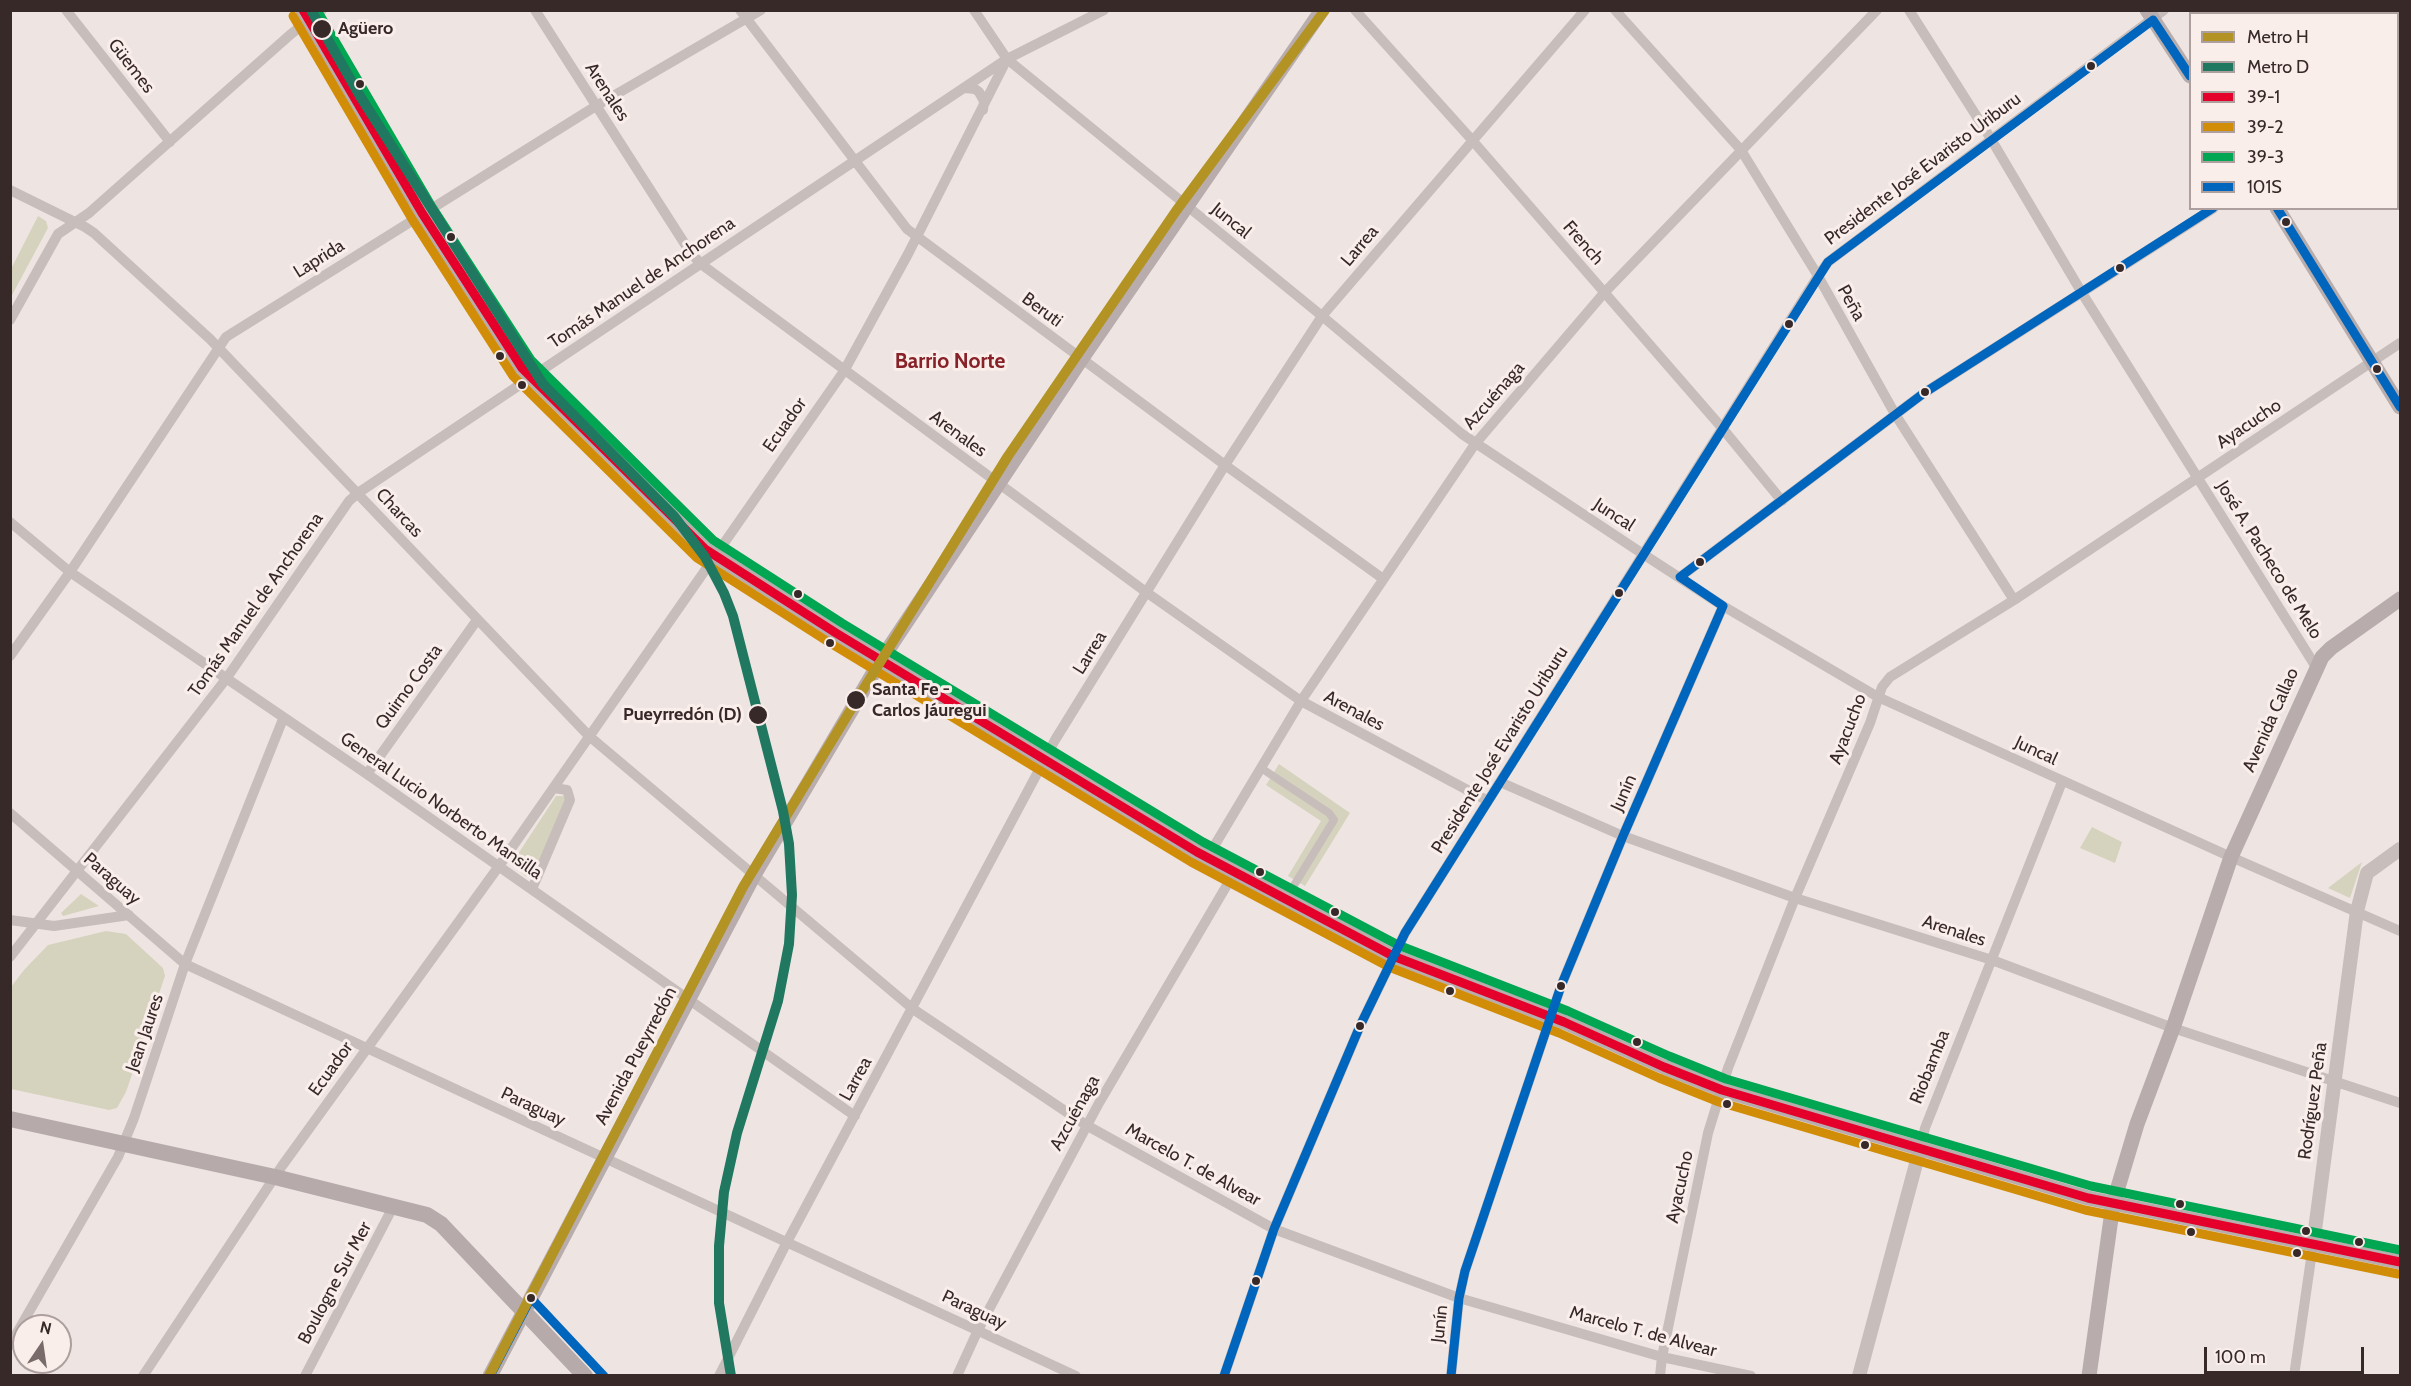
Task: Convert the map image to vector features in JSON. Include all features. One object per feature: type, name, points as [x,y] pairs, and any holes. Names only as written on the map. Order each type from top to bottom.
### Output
[{"type":"main road","name":"Avenida Pueyrredón","points":[[490,1376],[754,875],[881,660],[1082,358],[1323,10]]},
{"type":"main road","points":[[2155,14],[2189,74]]},
{"type":"main road","points":[[305,16],[422,213],[510,351],[530,378],[715,556],[1207,858],[1393,956],[1551,1017],[1722,1090],[2113,1204],[2400,1262]]},
{"type":"main road","points":[[2278,210],[2400,407]]},
{"type":"main road","name":"Avenida Callao","points":[[2089,1376],[2113,1204],[2137,1124],[2173,1028],[2231,857],[2316,668],[2327,651],[2400,599]]},
{"type":"main road","points":[[10,1119],[275,1177],[427,1215],[441,1224],[585,1376]]},
{"type":"street","name":"Güemes","points":[[66,10],[170,142]]},
{"type":"street","points":[[10,320],[58,234],[89,213],[170,142],[305,16],[322,10]]},
{"type":"street","name":"Arenales","points":[[535,10],[690,252],[701,264],[1146,592],[1301,701],[1488,801]]},
{"type":"street","name":"Laprida","points":[[10,656],[70,572],[226,337],[743,15],[761,10]]},
{"type":"street","name":"Juncal","points":[[974,10],[1007,59],[1475,444],[1723,606],[1878,697],[2062,782],[2400,931]]},
{"type":"street","name":"Tomás Manuel de Anchorena","points":[[10,957],[226,679],[349,501],[358,493],[1007,59],[1104,10]]},
{"type":"street","name":"French","points":[[1354,10],[1472,140],[1723,429],[1782,501]]},
{"type":"street","name":"Larrea","points":[[719,1376],[787,1242],[1045,759],[1225,465],[1322,316],[1585,10]]},
{"type":"street","name":"Peña","points":[[1615,10],[1741,150],[1818,276],[1895,414],[2014,600]]},
{"type":"street","name":"Azcuénaga","points":[[1207,858],[1301,701],[1382,578],[1475,444],[1604,293],[1877,10]]},
{"type":"street","name":"José A. Pacheco de Melo","points":[[1909,10],[1991,139],[2082,292],[2316,668]]},
{"type":"street","name":"Presidente José Evaristo Uriburu","points":[[1224,1376],[1274,1229],[1355,1036],[1405,933],[1828,261],[2155,14]]},
{"type":"street","name":"Beruti","points":[[743,15],[907,229],[916,237],[1382,578]]},
{"type":"street","name":"Ecuador","points":[[143,1376],[275,1177],[499,866],[844,371],[983,110],[1007,59]]},
{"type":"street","points":[[965,88],[979,92],[984,101],[983,110]]},
{"type":"street","name":"Charcas","points":[[10,190],[94,233],[210,339],[590,736],[754,875]]},
{"type":"street","points":[[1680,577],[1895,414],[2211,210]]},
{"type":"street","name":"Ayacucho","points":[[1660,1376],[1708,1133],[1728,1068],[1795,898],[1870,723],[1878,697],[1890,677],[2014,600],[2400,343]]},
{"type":"street","name":"General Lucio Norberto Mansilla","points":[[10,522],[70,572],[367,774],[855,1116]]},
{"type":"street","name":"Junín","points":[[1451,1376],[1459,1298],[1465,1271],[1561,986],[1723,606]]},
{"type":"street","name":"Quirno Costa","points":[[367,774],[477,620]]},
{"type":"street","name":"Jean Jaures","points":[[10,1345],[124,1143],[185,964],[283,719]]},
{"type":"street","points":[[1261,768],[1329,813],[1334,820],[1286,900]]},
{"type":"street","name":"Arenales","points":[[1500,782],[1623,836],[1795,898],[1992,960],[2173,1028],[2400,1103]]},
{"type":"street","name":"Riobamba","points":[[1859,1376],[1925,1128],[2062,782]]},
{"type":"street","points":[[532,890],[570,800],[567,790],[554,788]]},
{"type":"street","name":"Paraguay","points":[[10,813],[185,964],[1076,1376]]},
{"type":"street","name":"Rodríguez Peña","points":[[2294,1376],[2357,911],[2367,873],[2400,849]]},
{"type":"street","name":"Azcuénaga","points":[[957,1376],[978,1330],[1086,1125],[1234,873]]},
{"type":"street","name":"Marcelo T. de Alvear","points":[[754,875],[913,1009],[1086,1125],[1274,1229],[1459,1298],[1662,1357],[1751,1376]]},
{"type":"street","points":[[10,920],[54,927],[129,915]]},
{"type":"street","name":"Boulogne Sur Mer","points":[[305,1376],[394,1205]]},
{"type":"shaded area","points":[[38,216],[46,221],[48,228],[11,297],[11,269]]},
{"type":"shaded area","points":[[1279,764],[1350,813],[1305,886],[1288,876],[1321,821],[1266,785]]},
{"type":"shaded area","points":[[556,796],[563,796],[566,799],[534,878],[525,876],[518,869],[514,860]]},
{"type":"shaded area","points":[[2092,827],[2122,842],[2115,863],[2080,848]]},
{"type":"shaded area","points":[[2362,862],[2350,898],[2328,888]]},
{"type":"shaded area","points":[[81,894],[99,906],[63,916],[61,913]]},
{"type":"shaded area","points":[[106,931],[126,934],[163,968],[165,976],[126,1092],[117,1108],[109,1110],[11,1089],[11,987],[48,945]]},
{"type":"metro line","name":"D","points":[[311,10],[360,96],[543,384],[674,516],[705,557],[733,616],[783,811],[789,844],[792,895],[789,944],[778,1001],[737,1133],[724,1192],[719,1246],[719,1303],[731,1376]]},
{"type":"metro line","name":"H","points":[[489,1376],[743,887],[853,706],[1008,456],[1176,211],[1325,10]]},
{"type":"transit line","name":"39-1","points":[[303,10],[422,213],[522,368],[705,549],[836,633],[1197,852],[1393,956],[1564,1022],[1664,1067],[1722,1090],[2088,1198],[2400,1262]]},
{"type":"transit line","name":"39-3","points":[[317,10],[432,207],[531,360],[713,540],[842,623],[1203,842],[1398,945],[1568,1011],[1726,1079],[2091,1186],[2400,1250]]},
{"type":"transit line","name":"39-2","points":[[293,16],[412,219],[513,376],[697,558],[830,643],[1191,862],[1389,967],[1559,1033],[1719,1102],[2085,1210],[2398,1274]]},
{"type":"transit line","name":"101S","points":[[1224,1376],[1274,1229],[1360,1026],[1405,933],[1828,262],[2153,20],[2189,74]]},
{"type":"transit line","name":"101S","points":[[1451,1376],[1459,1298],[1465,1271],[1561,986],[1723,606],[1680,577],[1924,393],[2210,210]]},
{"type":"transit line","name":"101S","points":[[2278,210],[2400,407]]},
{"type":"transit line","name":"101S","points":[[490,1376],[531,1298],[604,1376]]},
{"type":"place","name":"Agüero","points":[[322,29]]},
{"type":"place","name":"Santa Fe - Carlos Jáuregui","points":[[856,700]]},
{"type":"place","name":"Pueyrredón (D)","points":[[758,715]]},
{"type":"district","name":"Barrio Norte","points":[[950,362]]}]
